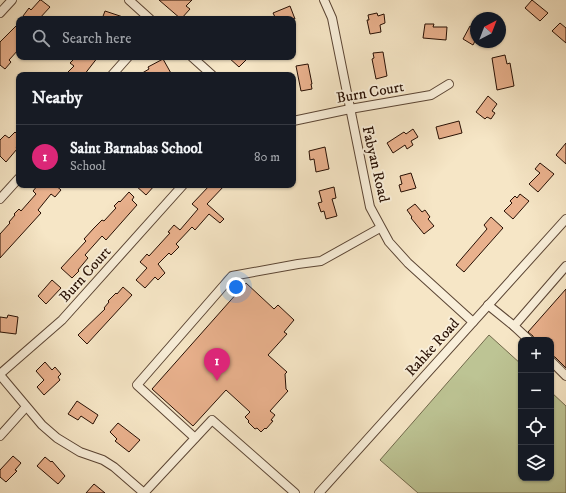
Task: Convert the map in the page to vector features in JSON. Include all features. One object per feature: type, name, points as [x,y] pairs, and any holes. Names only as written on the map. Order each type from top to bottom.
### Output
[{"type":"street","points":[[0,13],[12,0]]},
{"type":"street","points":[[129,0],[147,16]]},
{"type":"street","name":"Fabyan Road","points":[[324,0],[332,18],[370,207],[380,228],[389,242],[408,263],[473,322]]},
{"type":"street","points":[[115,72],[125,60]]},
{"type":"street","points":[[195,60],[209,72]]},
{"type":"street","name":"Burn Court","points":[[296,120],[350,109],[431,95],[449,84]]},
{"type":"street","points":[[0,200],[16,181]]},
{"type":"street","name":"Burn Court","points":[[0,374],[62,320],[180,188]]},
{"type":"street","name":"Rahke Road","points":[[319,493],[566,219]]},
{"type":"street","points":[[195,438],[136,385],[232,276],[321,261],[380,228]]},
{"type":"street","points":[[514,326],[566,266]]},
{"type":"street","points":[[488,305],[526,337]]},
{"type":"street","points":[[554,364],[566,376]]},
{"type":"street","points":[[0,374],[42,425],[57,438],[80,452],[103,460],[144,493],[212,420],[295,493]]},
{"type":"street","points":[[0,436],[26,407]]},
{"type":"green space","points":[[489,335],[518,361],[518,481],[554,481],[554,395],[566,406],[566,493],[418,493],[380,460]]},
{"type":"building","points":[[40,0],[50,7],[42,16],[23,16],[29,8],[31,10]]},
{"type":"building","points":[[159,0],[192,0],[186,6],[190,9],[184,16],[178,16]]},
{"type":"building","points":[[532,0],[548,13],[540,21],[525,8]]},
{"type":"building","points":[[290,6],[294,16],[274,16],[273,13]]},
{"type":"building","points":[[105,11],[120,16],[103,16]]},
{"type":"building","points":[[377,13],[378,16],[384,14],[385,23],[380,25],[381,32],[370,34],[367,20],[369,20],[368,15]]},
{"type":"building","points":[[560,23],[566,28],[566,43],[552,31]]},
{"type":"building","points":[[425,24],[434,24],[433,27],[447,27],[446,40],[423,38]]},
{"type":"building","points":[[16,26],[16,52],[9,60],[11,62],[5,69],[0,65],[0,42]]},
{"type":"building","points":[[470,26],[470,43],[463,39]]},
{"type":"building","points":[[383,52],[387,76],[376,79],[372,59],[374,58],[373,53]]},
{"type":"building","points":[[505,55],[507,64],[510,63],[514,86],[497,90],[492,58]]},
{"type":"building","points":[[73,60],[96,60],[86,72],[68,72],[74,66],[70,63]]},
{"type":"building","points":[[164,60],[170,72],[144,72],[149,69],[148,67]]},
{"type":"building","points":[[231,60],[246,60],[239,67]]},
{"type":"building","points":[[308,64],[312,89],[301,91],[296,66]]},
{"type":"building","points":[[488,96],[497,104],[492,111],[495,113],[491,119],[487,117],[485,119],[476,112]]},
{"type":"building","points":[[459,121],[462,133],[439,139],[436,127]]},
{"type":"building","points":[[413,129],[418,137],[411,141],[413,145],[407,149],[405,145],[393,153],[387,143],[404,132],[406,134]]},
{"type":"building","points":[[15,132],[16,133],[16,150],[6,162],[0,156],[0,140],[5,135],[9,138]]},
{"type":"building","points":[[566,143],[566,164],[556,155]]},
{"type":"building","points":[[325,147],[329,169],[316,172],[314,159],[310,160],[309,151]]},
{"type":"building","points":[[540,163],[554,174],[538,192],[529,184],[540,173],[535,169]]},
{"type":"building","points":[[411,173],[416,188],[401,192],[399,185],[402,184],[400,176]]},
{"type":"building","points":[[334,187],[336,198],[332,199],[337,216],[326,219],[324,211],[321,212],[318,203],[322,202],[319,191]]},
{"type":"building","points":[[36,188],[59,188],[61,190],[55,197],[51,194],[38,210],[41,213],[0,258],[0,234],[10,223],[9,222],[15,215],[14,214],[19,209],[21,211],[36,194],[33,191]]},
{"type":"building","points":[[138,188],[152,188],[146,195]]},
{"type":"building","points":[[207,188],[222,188],[207,204],[224,219],[220,223],[209,214],[195,230],[192,227],[176,244],[179,247],[171,255],[169,253],[158,264],[165,273],[158,280],[155,277],[145,288],[136,280],[147,268],[140,262],[147,254],[149,256],[170,233],[168,232],[174,225],[180,230],[198,209],[192,204]]},
{"type":"building","points":[[129,192],[134,197],[132,200],[137,205],[106,240],[102,236],[85,255],[88,258],[72,278],[61,268],[86,241],[84,239],[102,220],[104,221],[116,208],[114,206]]},
{"type":"building","points":[[520,194],[529,201],[513,219],[504,211],[512,203],[510,201],[515,196],[517,198]]},
{"type":"building","points":[[415,204],[422,212],[425,210],[430,217],[428,219],[434,226],[424,234],[411,218],[412,217],[407,210]]},
{"type":"building","points":[[491,217],[503,228],[464,272],[456,265],[487,229],[484,225]]},
{"type":"building","points":[[52,280],[61,288],[46,304],[38,296]]},
{"type":"building","points":[[246,283],[274,309],[278,305],[294,320],[284,332],[287,334],[268,355],[287,372],[285,374],[286,389],[288,391],[270,411],[275,415],[271,420],[273,421],[261,432],[257,428],[255,429],[245,417],[250,412],[226,390],[193,426],[152,389]]},
{"type":"building","points":[[123,287],[132,295],[87,344],[78,335],[105,309],[104,308],[109,302],[108,301]]},
{"type":"building","points":[[566,289],[566,368],[554,357],[554,337],[533,337],[528,332]]},
{"type":"building","points":[[8,315],[18,317],[16,334],[0,332],[0,317],[7,318]]},
{"type":"building","points":[[45,362],[52,370],[55,367],[61,374],[58,377],[60,380],[44,395],[37,387],[44,380],[36,371]]},
{"type":"building","points":[[77,401],[98,415],[93,424],[81,416],[78,420],[68,414]]},
{"type":"building","points":[[118,423],[140,440],[129,452],[115,441],[117,439],[110,432]]},
{"type":"building","points":[[13,456],[21,463],[15,470],[17,471],[6,482],[0,477],[0,470]]},
{"type":"building","points":[[45,457],[51,462],[52,461],[65,476],[58,484],[37,466]]},
{"type":"building","points":[[94,484],[105,493],[86,493]]},
{"type":"place","name":"Saint Barnabas School","points":[[217,381]]}]
